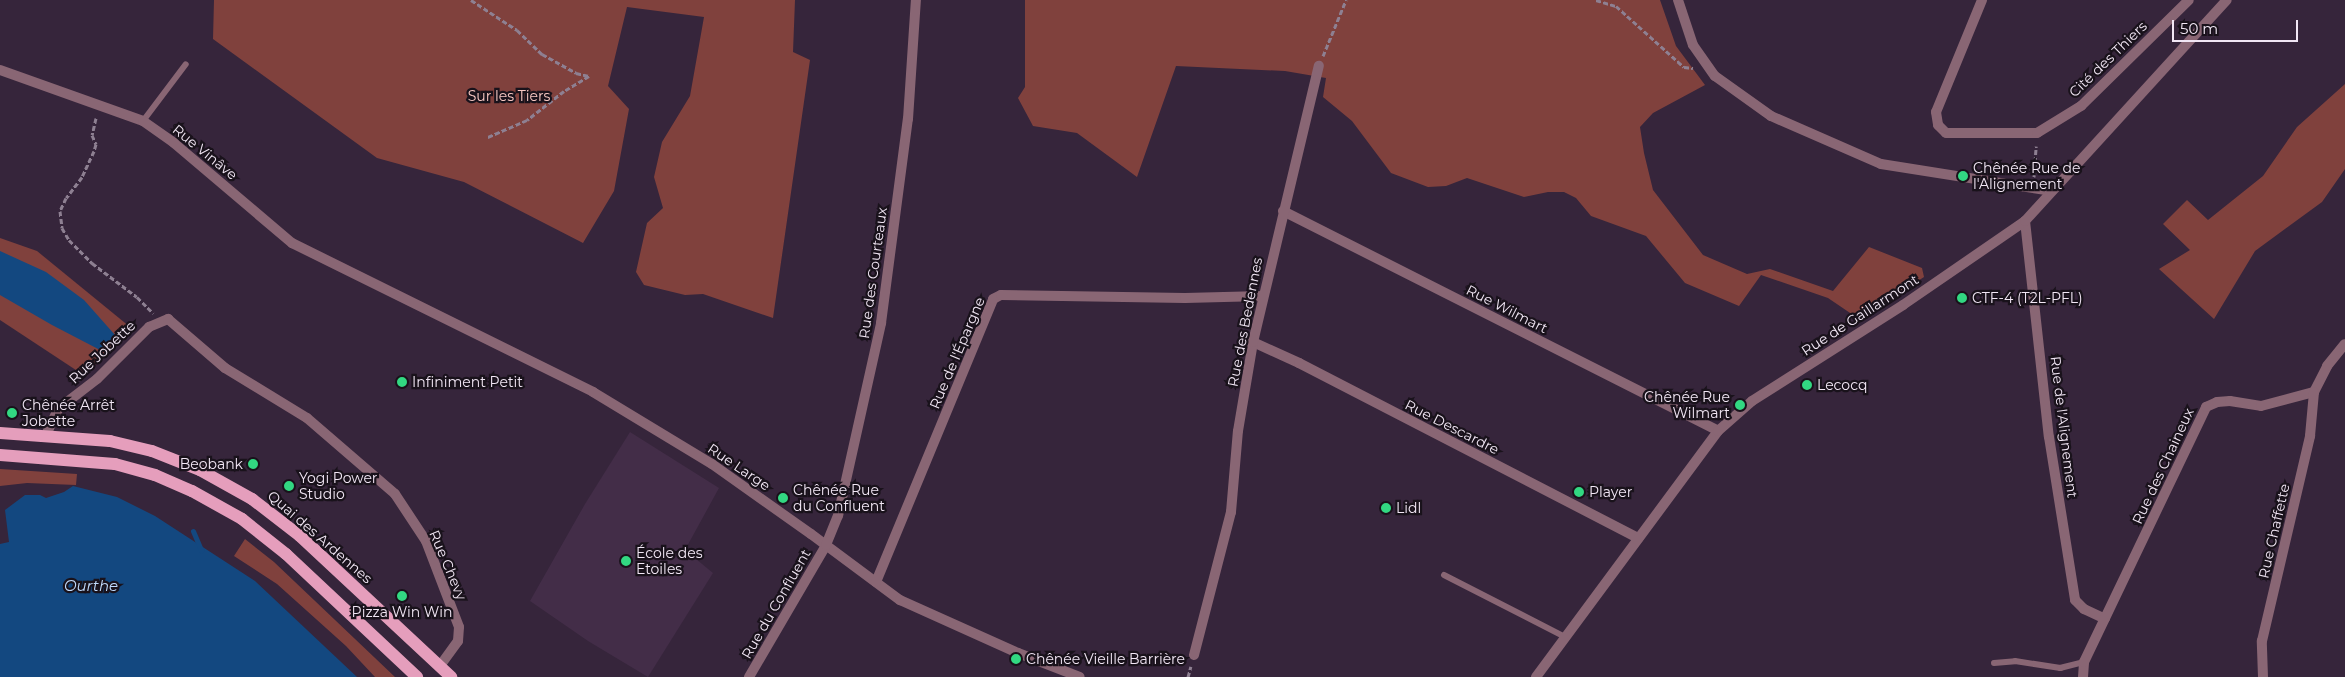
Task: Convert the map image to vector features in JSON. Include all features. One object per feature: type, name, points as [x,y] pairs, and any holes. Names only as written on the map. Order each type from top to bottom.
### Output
[{"type":"main road","name":"Quai des Ardennes","points":[[0,433],[110,441],[152,451],[200,470],[252,499],[300,536],[451,677]]},
{"type":"main road","points":[[0,454],[115,464],[155,475],[192,491],[242,518],[286,554],[417,677]]},
{"type":"street","name":"Rue des Courteaux","points":[[826,545],[838,516],[881,323],[908,119],[916,0]]},
{"type":"street","points":[[1678,0],[1693,45],[1715,76],[1771,116],[1881,164],[2051,190]]},
{"type":"street","points":[[1982,0],[1936,112],[1938,125],[1946,133],[2037,133]]},
{"type":"street","name":"Cité des Thiers","points":[[2037,133],[2081,106],[2189,0]]},
{"type":"street","name":"Rue de Gaillarmont","points":[[1536,677],[1567,638],[1638,538],[1718,431],[1752,401],[1903,305],[2025,221],[2051,190],[2227,0]]},
{"type":"street","name":"Rue des Bedennes","points":[[1194,656],[1231,512],[1238,431],[1262,296],[1319,66]]},
{"type":"street","name":"Rue Vinâve","points":[[0,70],[144,121],[174,143],[292,242],[376,285]]},
{"type":"street","name":"Rue Wilmart","points":[[1283,211],[1718,431]]},
{"type":"street","name":"Rue de l'Alignement","points":[[2025,221],[2050,437],[2075,600],[2084,609],[2105,619]]},
{"type":"street","name":"Rue Large","points":[[376,285],[593,392],[712,464],[900,600],[931,616],[1080,677]]},
{"type":"street","name":"Rue de l'Épargne","points":[[876,582],[993,299],[1001,295],[1185,298],[1262,296]]},
{"type":"street","name":"Rue Jobette","points":[[46,435],[58,408],[97,379],[149,327],[168,319],[225,368],[262,389]]},
{"type":"street","name":"Rue Descardre","points":[[1253,342],[1638,538]]},
{"type":"street","points":[[2314,392],[2327,366],[2345,344]]},
{"type":"street","name":"Rue Chevy","points":[[262,389],[307,418],[395,494],[426,541],[459,627],[458,641],[440,666]]},
{"type":"street","name":"Rue des Chaineux","points":[[2084,662],[2206,408],[2217,402],[2230,401],[2261,406],[2314,392]]},
{"type":"street","name":"Rue Chaffette","points":[[2263,677],[2262,641],[2310,436],[2314,392]]},
{"type":"street","name":"Rue du Confluent","points":[[750,677],[826,545]]},
{"type":"street","points":[[2083,677],[2084,662]]},
{"type":"lane","points":[[144,121],[186,64]]},
{"type":"lane","points":[[1444,575],[1567,638]]},
{"type":"lane","points":[[1994,663],[2015,661],[2060,668],[2084,662]]},
{"type":"path","points":[[471,0],[517,30],[542,54],[576,73],[590,76],[564,91],[527,120],[488,137]]},
{"type":"path","points":[[1319,66],[1346,0]]},
{"type":"path","points":[[1596,0],[1616,6],[1684,68],[1710,69]]},
{"type":"path","points":[[100,105],[92,135],[96,144],[94,151],[82,177],[66,198],[60,211],[62,228],[69,240],[92,263],[142,302]]},
{"type":"path","points":[[2034,176],[2037,133]]},
{"type":"shaded area","name":"École des Etoiles","points":[[630,432],[719,488],[685,550],[713,573],[648,677],[588,641],[530,601],[585,504]]},
{"type":"green space","name":"Sur les Tiers","points":[[214,0],[795,0],[793,52],[810,60],[773,318],[703,294],[685,295],[644,285],[636,272],[647,223],[663,208],[654,177],[662,142],[690,96],[704,17],[627,7],[608,86],[629,109],[614,191],[583,243],[464,182],[377,158],[213,39]]},
{"type":"green space","points":[[1025,0],[1660,0],[1676,46],[1705,85],[1653,113],[1640,127],[1644,153],[1653,190],[1703,255],[1747,274],[1770,269],[1833,291],[1869,247],[1922,268],[1924,277],[1859,319],[1828,298],[1761,275],[1739,306],[1685,283],[1646,236],[1591,216],[1576,198],[1564,192],[1548,192],[1524,197],[1467,178],[1446,186],[1428,187],[1391,173],[1352,121],[1323,97],[1326,78],[1285,71],[1176,66],[1137,177],[1077,133],[1033,126],[1018,98],[1025,87]]},
{"type":"green space","points":[[2345,84],[2345,169],[2322,202],[2255,251],[2214,319],[2159,269],[2190,250],[2163,224],[2187,200],[2208,220],[2263,176],[2297,127]]},
{"type":"green space","points":[[0,238],[37,251],[130,327],[85,376],[0,320]]},
{"type":"green space","points":[[0,469],[77,474],[76,485],[27,483],[0,486]]},
{"type":"green space","points":[[245,539],[274,562],[395,677],[375,677],[346,646],[277,584],[234,556]]},
{"type":"water","points":[[0,251],[46,272],[84,300],[115,335],[107,347],[102,351],[0,295]]},
{"type":"water","name":"Ourthe","points":[[73,486],[117,497],[155,516],[255,581],[357,677],[0,677],[0,544],[9,542],[5,510],[25,495],[40,495],[46,498],[64,492]]},
{"type":"waterway","points":[[193,531],[201,550]]},
{"type":"place","name":"Chênée Rue de l'Alignement","points":[[1963,176]]},
{"type":"place","name":"CTF-4 (T2L-PFL)","points":[[1962,298]]},
{"type":"place","name":"Infiniment Petit","points":[[402,382]]},
{"type":"place","name":"Lecocq","points":[[1807,385]]},
{"type":"place","name":"Chênée Rue Wilmart","points":[[1740,405]]},
{"type":"place","name":"Chênée Arrêt Jobette","points":[[12,413]]},
{"type":"place","name":"Beobank","points":[[253,464]]},
{"type":"place","name":"Yogi Power Studio","points":[[289,486]]},
{"type":"place","name":"Player","points":[[1579,492]]},
{"type":"place","name":"Chênée Rue du Confluent","points":[[783,498]]},
{"type":"place","name":"Lidl","points":[[1386,508]]},
{"type":"place","name":"École des Etoiles","points":[[626,561]]},
{"type":"place","name":"Pizza Win Win","points":[[402,596]]},
{"type":"place","name":"Chênée Vieille Barrière","points":[[1016,659]]}]
